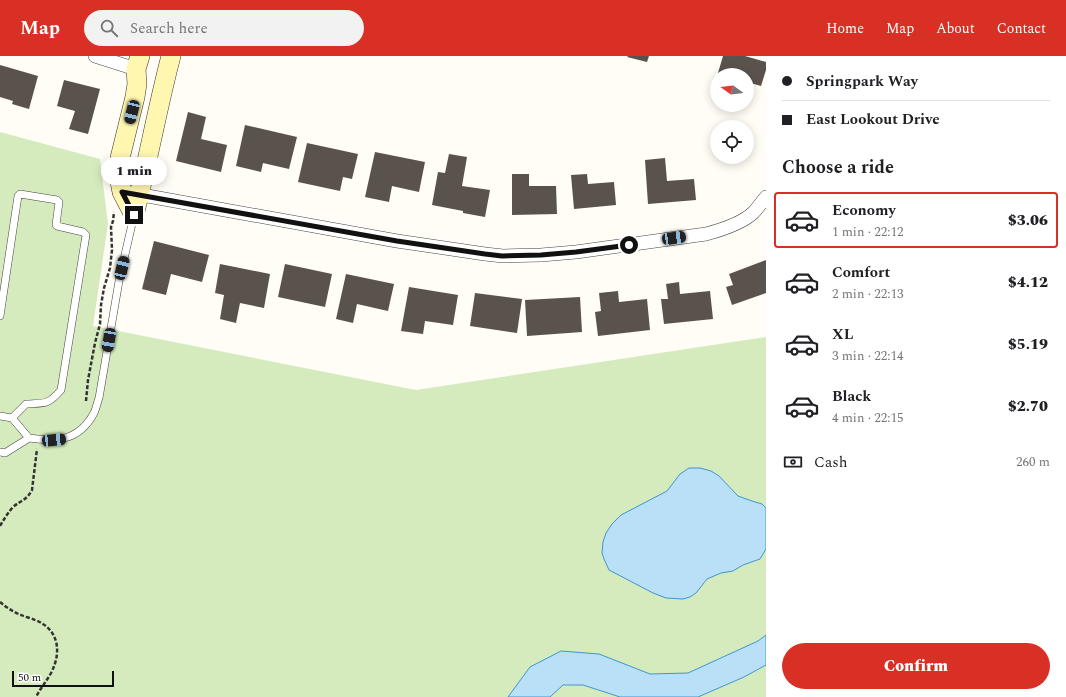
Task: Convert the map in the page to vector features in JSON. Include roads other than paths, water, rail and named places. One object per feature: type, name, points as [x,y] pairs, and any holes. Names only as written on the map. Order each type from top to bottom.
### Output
[{"type":"street","points":[[95,56],[138,63],[170,59],[158,105],[131,194]]},
{"type":"street","points":[[138,63],[146,83],[158,105]]},
{"type":"street","points":[[134,215],[131,194],[118,172],[120,158],[136,97],[138,63]]},
{"type":"street","points":[[131,194],[397,241],[502,256],[576,252],[706,234],[719,231],[742,220],[753,213],[766,197]]},
{"type":"lane","points":[[0,316],[18,196],[20,194],[57,200],[59,202],[56,225],[83,232],[86,235],[61,390],[54,398],[47,402],[26,404],[12,418]]},
{"type":"lane","points":[[0,452],[5,453],[29,438],[54,440],[65,439],[79,432],[87,424],[94,412],[134,215]]},
{"type":"lane","points":[[0,416],[12,418],[29,438]]},
{"type":"water","points":[[689,468],[700,468],[711,471],[719,476],[738,496],[762,504],[766,508],[766,549],[760,559],[743,565],[733,571],[721,573],[707,579],[696,593],[690,597],[683,599],[666,598],[653,593],[609,570],[602,553],[603,542],[606,533],[612,524],[621,515],[667,491],[680,474]]},
{"type":"water","points":[[766,635],[766,665],[744,677],[698,697],[620,697],[583,685],[563,685],[550,697],[508,697],[530,667],[561,651],[599,654],[650,674],[688,673],[758,641]]}]
